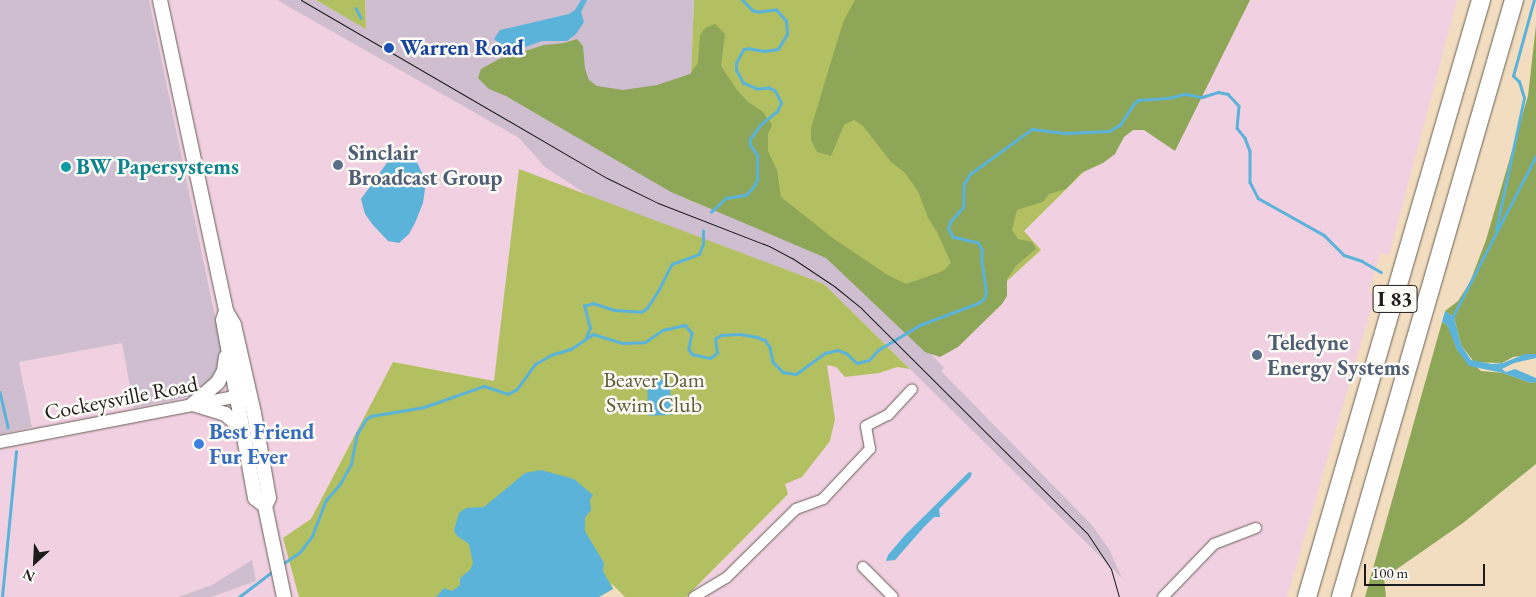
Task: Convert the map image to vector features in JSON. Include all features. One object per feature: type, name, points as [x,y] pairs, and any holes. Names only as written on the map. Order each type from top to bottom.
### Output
[{"type":"highway","name":"I 83","points":[[1307,597],[1482,0]]},
{"type":"highway","name":"I 83","points":[[1341,597],[1514,0]]},
{"type":"main road","points":[[160,0],[226,311],[234,325],[250,394],[269,498],[265,506],[283,591]]},
{"type":"main road","points":[[226,311],[223,320],[235,396],[255,498],[265,506]]},
{"type":"main road","points":[[193,404],[214,387],[221,378],[224,371],[227,344]]},
{"type":"main road","points":[[193,404],[218,411],[231,419],[237,424],[245,447]]},
{"type":"street","points":[[694,597],[726,578],[796,509],[823,499],[870,450],[866,426],[888,415],[912,389]]},
{"type":"street","name":"Cockeysville Road","points":[[0,442],[250,394]]},
{"type":"street","points":[[1163,597],[1176,580],[1214,544],[1256,528]]},
{"type":"street","points":[[863,568],[893,597]]},
{"type":"shaded area","points":[[0,0],[149,0],[222,350],[222,366],[216,380],[193,396],[134,408],[122,343],[19,362],[32,427],[0,434]]},
{"type":"shaded area","points":[[149,0],[277,0],[519,138],[545,167],[592,198],[519,170],[495,381],[393,362],[311,519],[283,538],[299,597],[211,597],[256,581],[251,561],[212,585],[178,597],[0,597],[0,434],[32,427],[19,362],[122,343],[135,408],[222,350]]},
{"type":"shaded area","points":[[277,0],[316,0],[366,28],[365,0],[694,0],[686,199],[822,249],[916,338],[944,368],[941,371],[1092,525],[1109,549],[1122,578],[824,284],[592,198],[545,167],[519,138]]},
{"type":"shaded area","points":[[1219,0],[1457,0],[1389,255],[1380,253],[1369,292],[1375,295],[1287,597],[686,597],[788,494],[785,484],[827,365],[879,373],[897,367],[910,369],[1121,577],[1109,549],[1092,525],[941,371],[943,368],[929,352],[1041,250],[1024,231],[1150,106]]},
{"type":"shaded area","points":[[252,560],[256,581],[211,597],[178,597],[212,585]]},
{"type":"green space","points":[[316,0],[365,0],[366,29]]},
{"type":"green space","points":[[694,0],[1219,0],[1150,106],[1024,231],[1041,250],[929,352],[822,249],[686,199]]},
{"type":"green space","points":[[855,0],[1250,0],[1175,151],[1144,130],[1133,130],[1124,137],[1115,154],[1103,163],[1081,173],[1066,189],[1049,194],[1043,202],[1017,210],[1012,230],[1018,239],[1032,242],[1036,249],[1016,266],[1007,279],[1007,296],[1002,304],[958,347],[940,357],[925,352],[826,258],[671,192],[506,96],[489,89],[478,78],[481,69],[499,59],[544,45],[564,43],[577,39],[583,46],[585,69],[589,80],[597,86],[623,90],[657,85],[690,74],[698,63],[700,35],[705,28],[715,24],[725,34],[721,66],[737,90],[748,102],[763,112],[772,125],[768,134],[768,151],[777,170],[781,197],[834,239],[886,274],[906,284],[943,271],[951,263],[937,232],[928,218],[918,191],[904,172],[891,162],[863,126],[854,120],[844,125],[831,156],[817,152],[811,140],[811,128],[836,45],[844,20]]},
{"type":"green space","points":[[1536,25],[1536,354],[1513,357],[1502,363],[1474,362],[1461,345],[1454,317],[1445,311],[1458,301],[1470,282],[1486,240],[1528,96]]},
{"type":"green space","name":"Beaver Dam Swim Club","points":[[519,169],[824,284],[910,369],[897,367],[879,373],[845,377],[836,367],[827,365],[835,419],[830,441],[802,477],[785,484],[788,494],[686,597],[625,597],[611,583],[613,589],[599,597],[299,597],[283,538],[311,519],[393,362],[494,381]]},
{"type":"green space","points":[[1442,322],[1447,325],[1451,332],[1457,350],[1481,371],[1503,373],[1531,383],[1536,382],[1536,464],[1463,523],[1384,578],[1386,597],[1365,597]]},
{"type":"water","points":[[581,0],[587,0],[581,12],[584,22],[576,34],[567,41],[542,41],[514,51],[507,49],[494,39],[500,30],[569,14],[575,10]]},
{"type":"water","points":[[400,151],[416,160],[426,182],[423,203],[415,223],[409,234],[399,243],[388,241],[373,225],[365,214],[361,199],[394,153]]},
{"type":"water","points":[[1445,311],[1454,317],[1461,345],[1471,360],[1492,364],[1503,363],[1525,354],[1536,354],[1536,358],[1514,363],[1502,369],[1506,372],[1515,369],[1536,378],[1536,382],[1531,383],[1503,373],[1469,366],[1457,350],[1447,325],[1442,322]]},
{"type":"water","points":[[670,379],[671,415],[648,416],[647,380]]},
{"type":"water","points":[[541,470],[574,479],[593,495],[590,500],[591,510],[585,518],[585,531],[604,563],[603,571],[613,589],[599,597],[436,597],[444,588],[452,591],[460,585],[460,578],[470,570],[473,563],[469,544],[457,536],[454,530],[459,513],[466,508],[484,507],[525,473]]},
{"type":"water","points":[[969,472],[972,473],[970,478],[939,509],[940,517],[934,517],[895,560],[886,561],[888,555],[906,534]]},
{"type":"waterway","points":[[711,212],[726,198],[746,195],[754,186],[757,180],[757,155],[750,145],[750,139],[760,125],[777,111],[781,103],[775,91],[769,88],[757,89],[743,83],[736,70],[736,63],[743,50],[748,48],[764,51],[778,49],[787,34],[786,21],[776,10],[753,11],[742,0]]},
{"type":"waterway","points":[[1496,230],[1524,98],[1519,82],[1513,76],[1534,0]]},
{"type":"waterway","points":[[356,8],[361,18]]},
{"type":"waterway","points":[[281,565],[300,552],[312,536],[326,500],[340,484],[351,464],[357,434],[366,419],[371,416],[424,407],[484,386],[508,394],[517,389],[535,364],[551,355],[571,349],[593,334],[622,343],[645,342],[663,330],[685,325],[692,333],[689,349],[692,354],[710,358],[717,353],[715,339],[721,335],[740,334],[757,337],[765,340],[770,347],[773,362],[783,372],[796,374],[825,353],[838,350],[846,353],[857,363],[869,360],[878,350],[920,325],[978,303],[984,299],[986,293],[981,259],[982,250],[978,243],[953,237],[948,229],[950,222],[963,207],[964,184],[970,174],[1032,129],[1067,133],[1109,131],[1120,125],[1138,100],[1168,98],[1186,94],[1202,97],[1218,92],[1228,94],[1239,106],[1237,128],[1245,138],[1250,151],[1250,182],[1258,198],[1324,235],[1344,255],[1362,261],[1381,272]]},
{"type":"waterway","points":[[1452,318],[1536,156]]},
{"type":"waterway","points":[[586,337],[590,328],[584,306],[593,303],[615,310],[641,312],[647,308],[658,291],[672,264],[699,254],[703,244],[703,231]]},
{"type":"waterway","points":[[0,392],[8,427]]},
{"type":"waterway","points":[[2,597],[16,452]]},
{"type":"waterway","points":[[239,597],[273,571]]},
{"type":"tram line","points":[[301,0],[607,178],[658,203],[769,246],[792,258],[834,286],[862,309],[1087,533],[1111,569],[1119,597]]},
{"type":"place","name":"Warren Road","points":[[389,48]]},
{"type":"place","name":"Sinclair Broadcast Group","points":[[338,165]]},
{"type":"place","name":"BW Papersystems","points":[[66,167]]},
{"type":"place","name":"Teledyne Energy Systems","points":[[1257,355]]},
{"type":"place","name":"Best Friend Fur Ever","points":[[199,444]]}]
